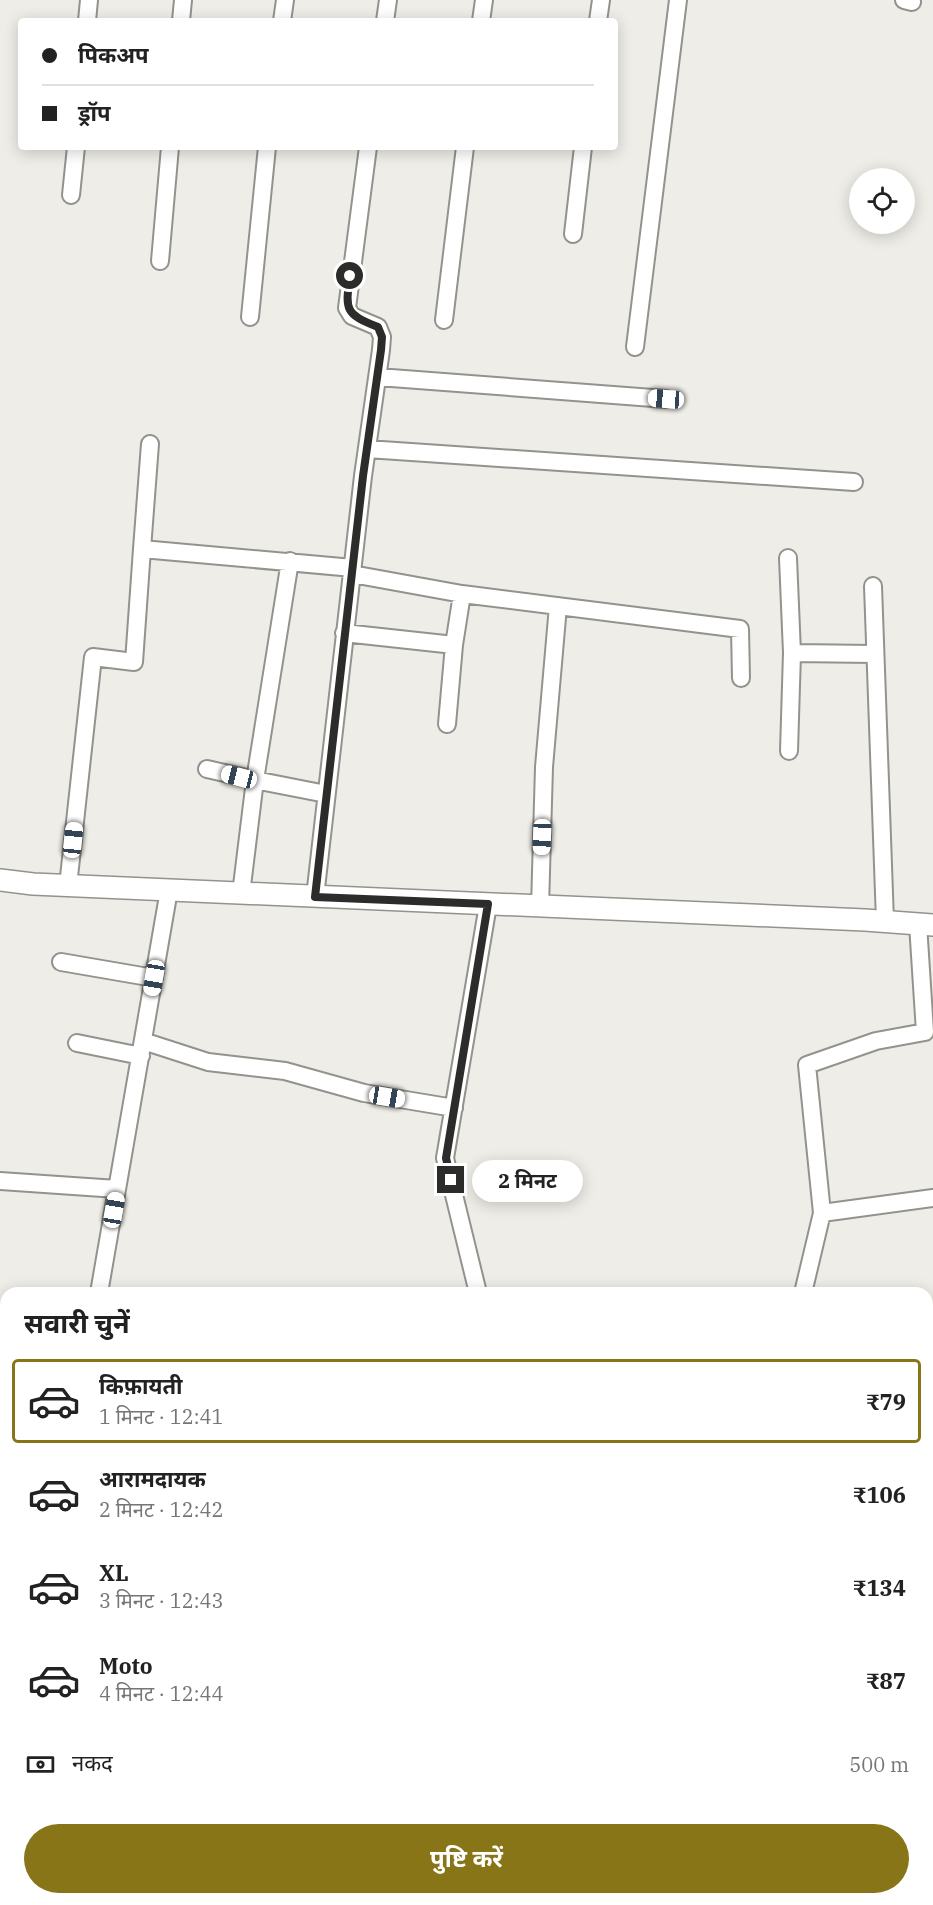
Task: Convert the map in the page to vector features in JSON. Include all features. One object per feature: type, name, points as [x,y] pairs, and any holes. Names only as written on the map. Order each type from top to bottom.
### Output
[{"type":"street","points":[[87,18],[89,0]]},
{"type":"street","points":[[181,18],[183,0]]},
{"type":"street","points":[[282,18],[285,0]]},
{"type":"street","points":[[385,18],[388,0]]},
{"type":"street","points":[[481,18],[484,0]]},
{"type":"street","points":[[598,18],[601,0]]},
{"type":"street","points":[[635,347],[678,0]]},
{"type":"street","points":[[71,195],[75,150]]},
{"type":"street","points":[[160,261],[170,150]]},
{"type":"street","points":[[250,317],[267,150]]},
{"type":"street","points":[[315,897],[344,633],[382,337],[378,327],[352,316],[347,308],[368,150]]},
{"type":"street","points":[[444,320],[465,150]]},
{"type":"street","points":[[573,234],[583,150]]},
{"type":"street","points":[[378,377],[666,399]]},
{"type":"street","points":[[68,886],[93,657],[134,662],[150,444]]},
{"type":"street","points":[[367,448],[854,482]]},
{"type":"street","points":[[142,549],[290,561],[352,571],[462,594],[740,630],[741,678]]},
{"type":"street","points":[[788,558],[792,653],[789,751]]},
{"type":"street","points":[[242,894],[255,780],[290,561]]},
{"type":"street","points":[[873,586],[885,921]]},
{"type":"street","points":[[447,724],[454,645],[462,594]]},
{"type":"street","points":[[540,907],[544,767],[558,606]]},
{"type":"street","points":[[344,633],[454,645]]},
{"type":"street","points":[[792,653],[875,654]]},
{"type":"street","points":[[207,769],[326,794]]},
{"type":"street","points":[[0,880],[68,886],[926,924],[925,1032],[876,1041],[807,1065],[822,1213],[804,1287]]},
{"type":"street","points":[[100,1287],[169,890]]},
{"type":"street","points":[[477,1287],[446,1158],[488,904]]},
{"type":"street","points":[[61,962],[154,978]]},
{"type":"street","points":[[77,1044],[142,1049],[208,1062],[285,1071],[364,1093],[454,1108]]},
{"type":"street","points":[[0,1180],[117,1189]]},
{"type":"street","points":[[822,1213],[933,1198]]},
{"type":"route","points":[[350,276],[347,308],[352,316],[378,327],[382,337],[363,476],[315,897],[488,904],[446,1158],[451,1180]]}]
